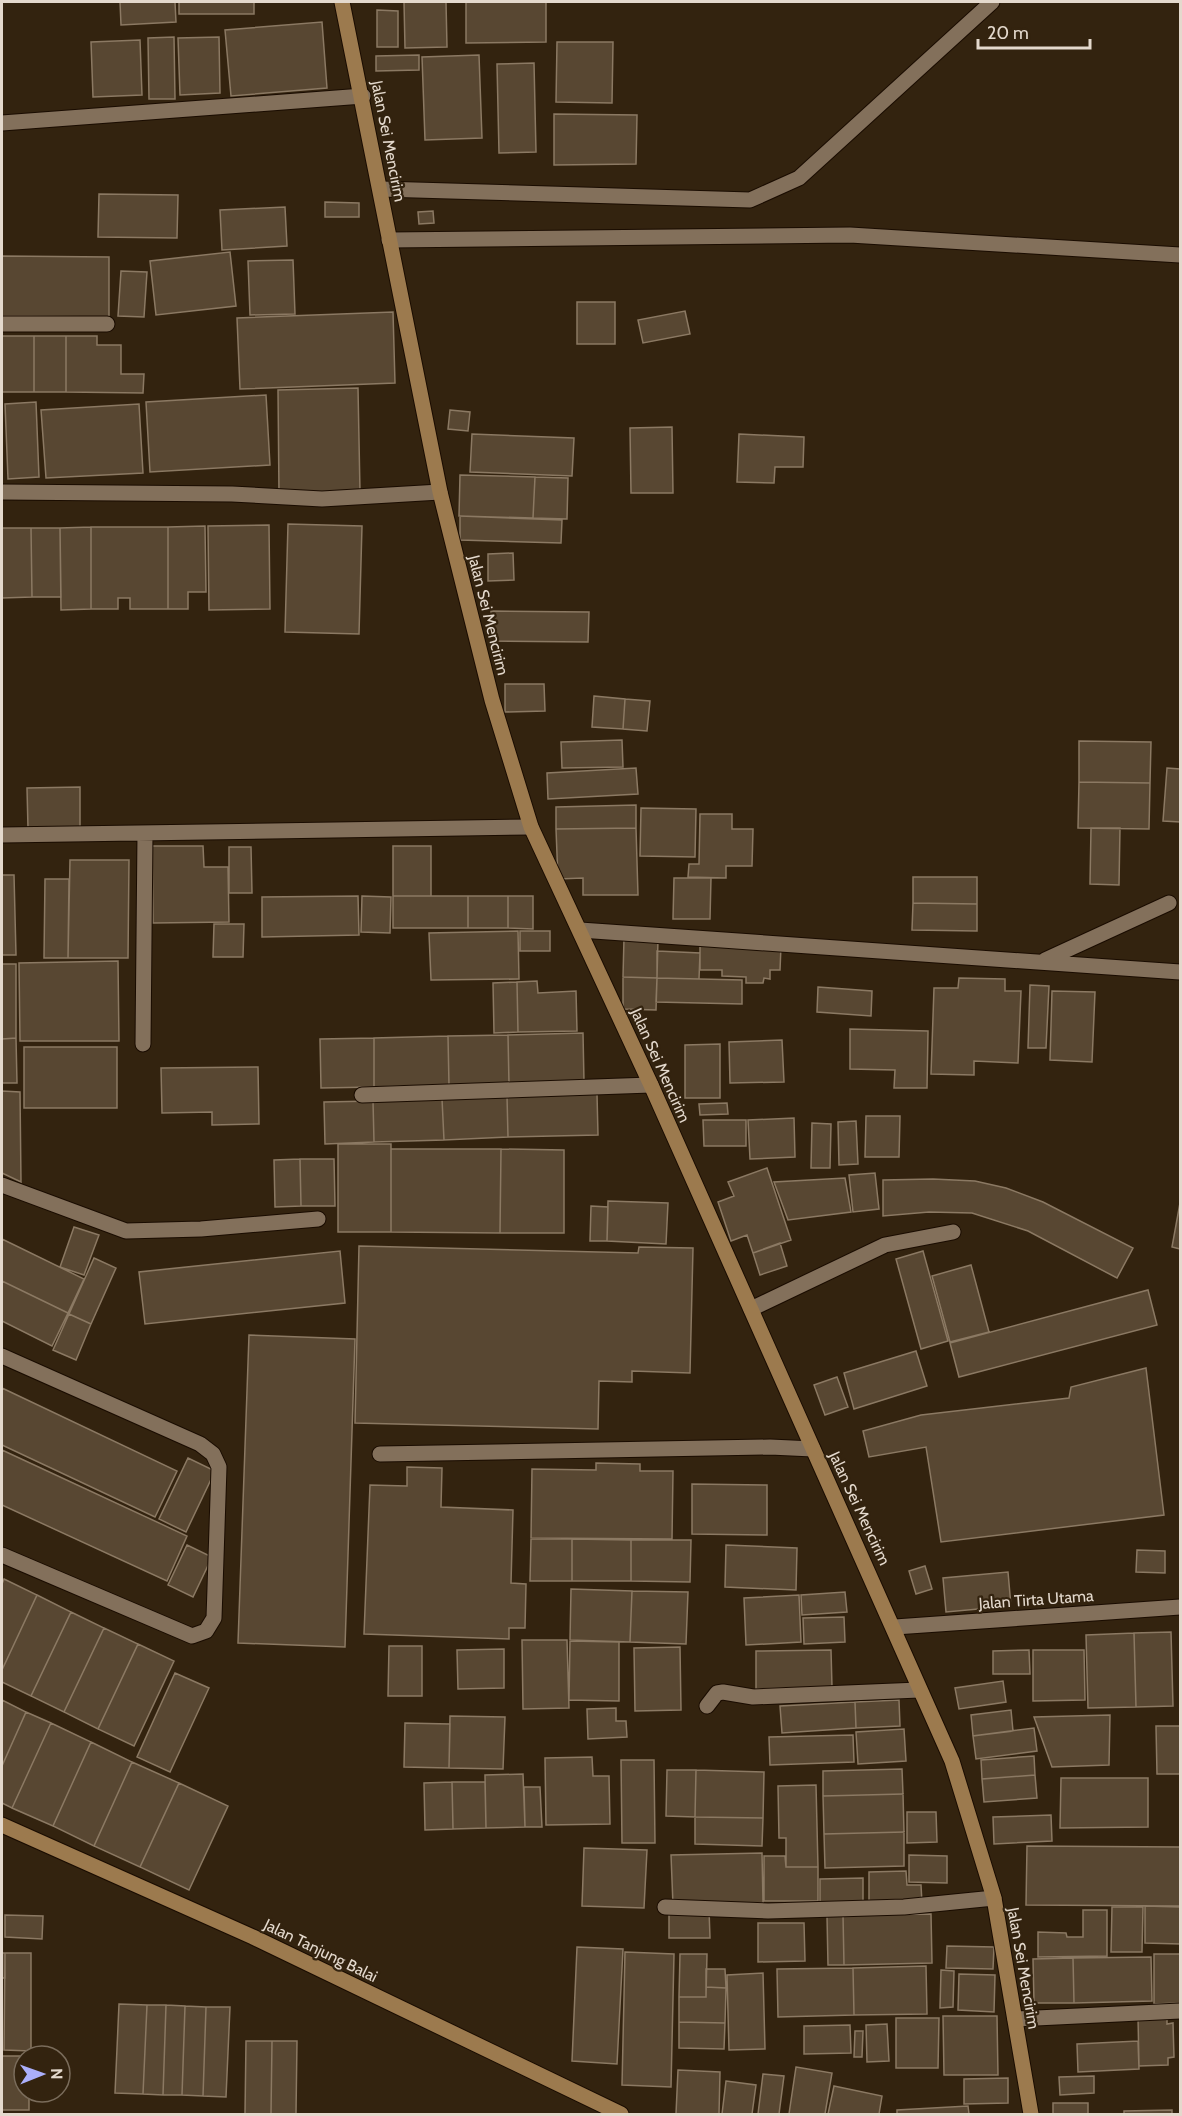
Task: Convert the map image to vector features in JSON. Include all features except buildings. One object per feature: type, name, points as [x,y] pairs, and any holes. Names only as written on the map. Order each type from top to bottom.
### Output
[{"type":"street","name":"Jalan Sei Mencirim","points":[[342,2],[363,96],[389,240],[440,492],[492,700],[531,827],[651,1085],[895,1627],[919,1690],[952,1761],[994,1898],[1031,2115]]},
{"type":"street","points":[[381,189],[750,200],[799,178],[992,2]]},
{"type":"street","points":[[2,123],[363,96]]},
{"type":"street","points":[[389,240],[850,235],[1180,255]]},
{"type":"street","points":[[2,324],[107,324]]},
{"type":"street","points":[[2,492],[220,494],[322,500],[440,492]]},
{"type":"street","points":[[2,835],[531,827]]},
{"type":"street","points":[[143,1044],[145,833]]},
{"type":"street","points":[[1042,962],[1169,903]]},
{"type":"street","points":[[580,930],[1180,972]]},
{"type":"street","points":[[362,1095],[651,1085]]},
{"type":"street","points":[[2,1185],[126,1231],[201,1229],[318,1219]]},
{"type":"street","points":[[751,1309],[885,1245],[953,1232]]},
{"type":"street","points":[[2,1356],[200,1444],[213,1454],[219,1467],[213,1618],[206,1631],[192,1636],[2,1556]]},
{"type":"street","points":[[380,1454],[770,1447],[813,1449]]},
{"type":"street","name":"Jalan Tirta Utama","points":[[895,1627],[1180,1607]]},
{"type":"street","points":[[706,1706],[717,1693],[723,1692],[753,1697],[919,1690]]},
{"type":"street","name":"Jalan Tanjung Balai","points":[[2,1825],[253,1937],[621,2115]]},
{"type":"street","points":[[665,1907],[768,1911],[904,1907],[994,1898]]},
{"type":"street","points":[[1015,2019],[1180,2011]]}]
